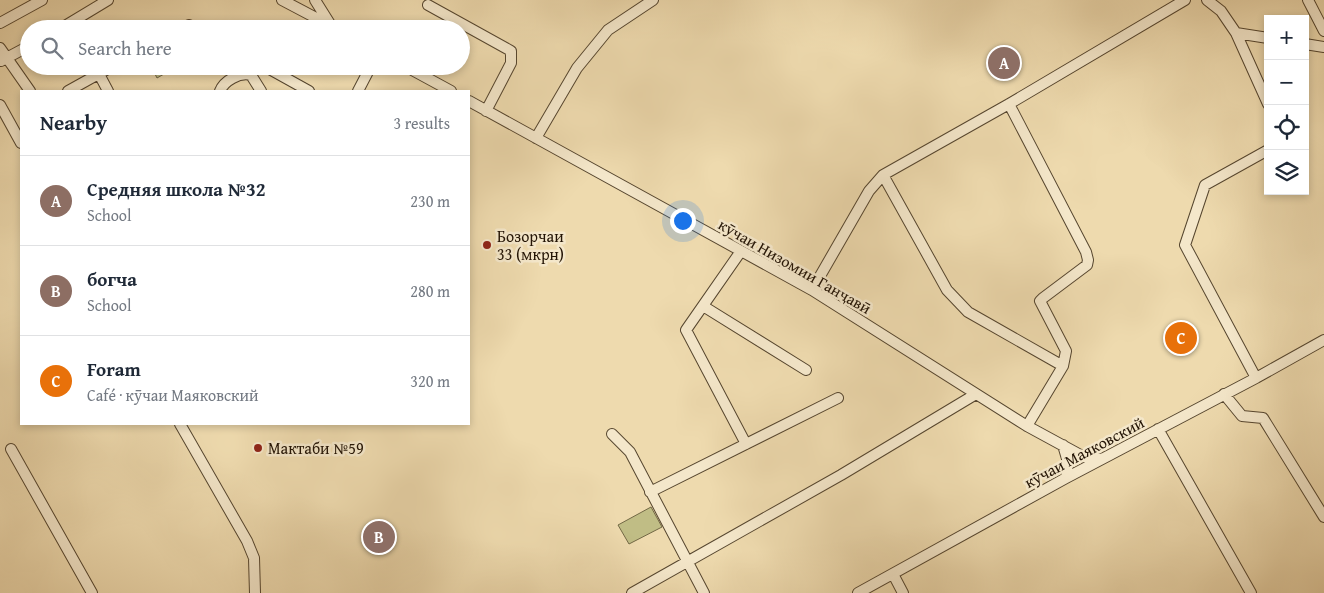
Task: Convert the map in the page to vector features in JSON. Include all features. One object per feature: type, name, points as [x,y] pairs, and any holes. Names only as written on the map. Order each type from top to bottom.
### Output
[{"type":"street","points":[[0,23],[42,0]]},
{"type":"street","points":[[75,20],[108,0]]},
{"type":"street","points":[[282,0],[320,20]]},
{"type":"street","points":[[315,0],[328,20]]},
{"type":"street","points":[[536,138],[577,68],[608,30],[653,0]]},
{"type":"street","points":[[812,290],[869,191],[883,175],[1009,104],[1185,0]]},
{"type":"street","points":[[1207,0],[1221,11],[1236,32],[1264,95]]},
{"type":"street","points":[[1308,0],[1324,31]]},
{"type":"street","points":[[428,5],[455,20]]},
{"type":"street","points":[[470,28],[511,51],[512,64],[486,110]]},
{"type":"street","points":[[1236,32],[1264,37]]},
{"type":"street","points":[[1309,45],[1324,47]]},
{"type":"street","points":[[0,48],[3,59],[29,90]]},
{"type":"street","points":[[3,59],[20,50]]},
{"type":"street","points":[[70,90],[97,75]]},
{"type":"street","points":[[100,75],[107,90]]},
{"type":"street","points":[[221,90],[225,82],[242,75]]},
{"type":"street","points":[[251,75],[259,90]]},
{"type":"street","points":[[280,75],[307,90]]},
{"type":"street","points":[[359,90],[366,75]]},
{"type":"street","points":[[422,75],[449,90]]},
{"type":"street","name":"кӯчаи Низомии Ганҷавӣ","points":[[470,102],[812,290],[1027,426],[1084,457],[1102,459]]},
{"type":"street","points":[[1009,104],[1086,252],[1088,260],[1087,265],[1040,301],[1066,350],[1063,366],[1027,426]]},
{"type":"street","points":[[0,105],[20,141]]},
{"type":"street","points":[[1256,378],[1185,245],[1205,185],[1264,152]]},
{"type":"street","points":[[883,175],[947,290],[968,312],[1063,366]]},
{"type":"street","points":[[741,251],[686,330],[746,444]]},
{"type":"street","points":[[703,306],[806,370]]},
{"type":"street","name":"кӯчаи Маяковский","points":[[858,593],[1066,478],[1324,340]]},
{"type":"street","points":[[632,593],[841,476],[976,394]]},
{"type":"street","points":[[1224,394],[1242,416],[1263,418],[1324,517]]},
{"type":"street","points":[[650,492],[838,398]]},
{"type":"street","points":[[181,425],[247,542],[254,558],[255,593]]},
{"type":"street","points":[[1158,429],[1251,593]]},
{"type":"street","points":[[612,434],[630,452],[704,593]]},
{"type":"street","points":[[1063,445],[1068,462],[1066,478]]},
{"type":"street","points":[[11,449],[92,593]]},
{"type":"street","points":[[893,574],[903,593]]},
{"type":"shaded area","points":[[651,507],[662,527],[629,544],[618,525]]},
{"type":"place","name":"Средняя школа №32","points":[[1004,63]]},
{"type":"place","name":"Бозорчаи 33 (мкрн)","points":[[487,245]]},
{"type":"place","name":"Foram","points":[[1181,338]]},
{"type":"place","name":"Мактаби №59","points":[[258,448]]},
{"type":"place","name":"богча","points":[[379,537]]}]
